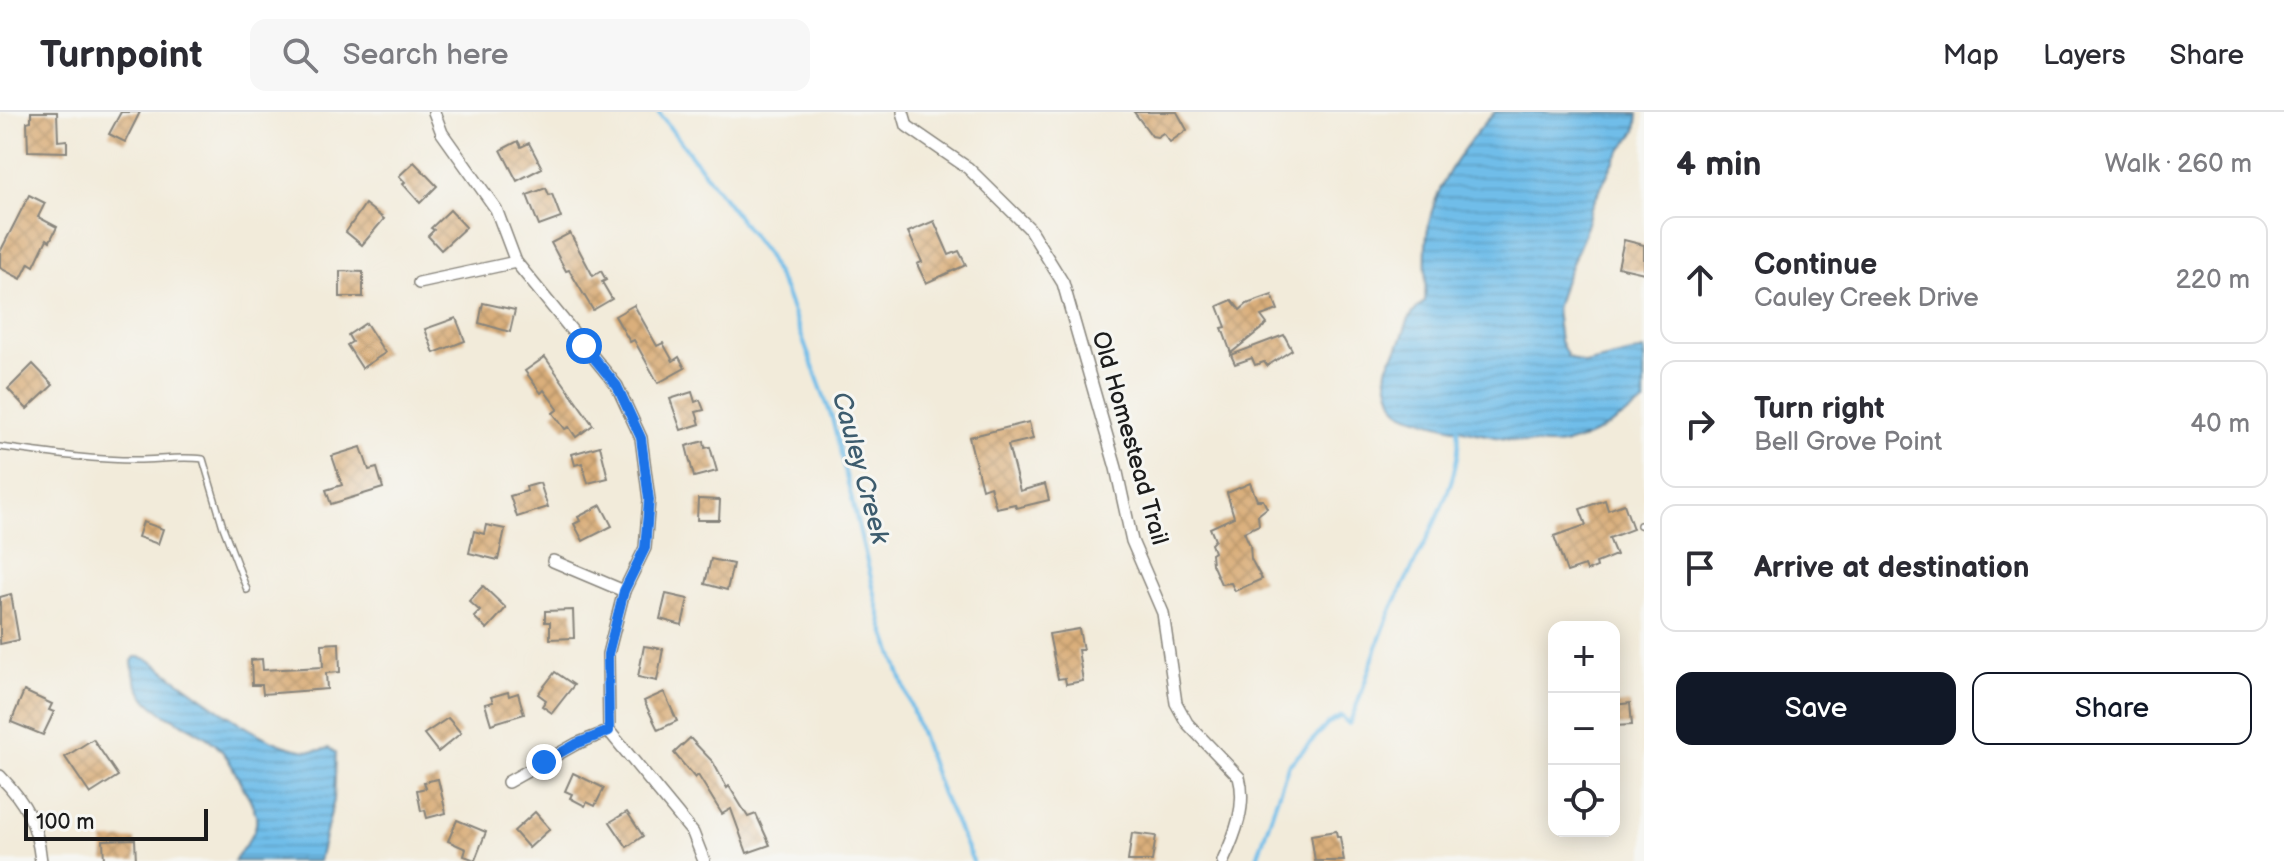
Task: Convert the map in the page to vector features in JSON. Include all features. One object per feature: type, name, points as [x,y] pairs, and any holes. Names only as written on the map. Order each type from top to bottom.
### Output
[{"type":"street","points":[[434,112],[442,133],[496,209],[516,262],[617,386],[641,438],[649,500],[645,548],[624,591],[608,654],[609,731],[693,833],[704,861]]},
{"type":"street","name":"Old Homestead Trail","points":[[903,112],[907,126],[968,168],[1029,228],[1063,283],[1116,468],[1132,541],[1163,613],[1176,703],[1187,723],[1239,777],[1242,805],[1223,861]]},
{"type":"street","points":[[419,283],[516,262]]},
{"type":"street","points":[[553,561],[624,591]]},
{"type":"street","points":[[508,782],[576,744],[609,731]]},
{"type":"street","points":[[0,776],[29,811],[38,837],[41,861]]},
{"type":"lane","points":[[0,447],[84,458],[203,459],[223,527],[247,590]]},
{"type":"water","points":[[1495,112],[1638,114],[1636,131],[1616,157],[1591,208],[1556,309],[1560,341],[1568,357],[1585,364],[1644,350],[1644,403],[1602,430],[1567,443],[1555,445],[1500,438],[1410,415],[1396,407],[1388,385],[1389,364],[1410,318],[1425,301],[1427,239],[1434,205],[1455,162]]},
{"type":"water","points":[[135,657],[156,664],[226,714],[269,739],[311,751],[329,748],[336,753],[334,800],[319,861],[234,861],[256,824],[249,798],[220,748],[202,734],[162,713],[142,694],[132,661]]},
{"type":"building","points":[[31,112],[57,112],[58,141],[67,140],[67,152],[28,151],[27,122],[31,121]]},
{"type":"building","points":[[121,112],[140,112],[125,142],[109,134]]},
{"type":"building","points":[[1134,112],[1177,112],[1187,130],[1170,142],[1163,133],[1152,136]]},
{"type":"building","points":[[518,141],[521,147],[529,143],[542,168],[517,181],[501,150]]},
{"type":"building","points":[[414,162],[437,186],[420,203],[399,176]]},
{"type":"building","points":[[546,188],[549,195],[552,194],[561,218],[539,226],[527,195]]},
{"type":"building","points":[[29,195],[45,203],[38,217],[57,227],[50,241],[47,239],[34,266],[29,263],[21,279],[0,268],[0,252]]},
{"type":"building","points":[[365,204],[384,219],[362,245],[346,232]]},
{"type":"building","points":[[450,210],[466,227],[441,250],[428,236],[434,230],[431,228]]},
{"type":"building","points":[[934,221],[949,255],[959,251],[966,265],[926,283],[917,264],[922,262],[908,232]]},
{"type":"building","points":[[570,233],[593,276],[601,271],[606,280],[602,282],[612,299],[593,310],[551,243]]},
{"type":"building","points":[[1624,240],[1644,245],[1644,273],[1618,267]]},
{"type":"building","points":[[340,271],[363,272],[363,297],[340,297]]},
{"type":"building","points":[[1272,295],[1278,310],[1261,316],[1267,324],[1231,353],[1218,306],[1232,300],[1240,310],[1247,304]]},
{"type":"building","points":[[483,303],[515,310],[510,332],[479,323]]},
{"type":"building","points":[[634,305],[657,346],[663,343],[673,361],[679,357],[685,368],[658,383],[634,340],[630,342],[615,316]]},
{"type":"building","points":[[456,318],[465,341],[434,353],[425,329]]},
{"type":"building","points":[[366,323],[385,353],[362,368],[347,345],[352,342],[348,335]]},
{"type":"building","points":[[1284,335],[1292,350],[1267,366],[1264,362],[1255,365],[1252,358],[1235,364],[1231,355]]},
{"type":"building","points":[[545,357],[593,425],[576,437],[569,427],[565,429],[553,413],[558,409],[525,371]]},
{"type":"building","points":[[33,364],[53,385],[27,409],[8,389]]},
{"type":"building","points":[[692,392],[695,402],[700,400],[704,410],[696,412],[700,424],[681,430],[670,399]]},
{"type":"building","points":[[1029,422],[1033,439],[1008,445],[1020,491],[1045,484],[1049,500],[1016,508],[1015,504],[996,508],[990,486],[982,489],[969,437]]},
{"type":"building","points":[[704,441],[705,448],[710,447],[717,471],[694,477],[686,446]]},
{"type":"building","points":[[600,446],[608,478],[588,483],[582,463],[575,465],[572,454]]},
{"type":"building","points":[[361,447],[369,470],[377,468],[383,488],[331,504],[326,490],[342,485],[332,456]]},
{"type":"building","points":[[540,483],[548,507],[517,517],[510,496]]},
{"type":"building","points":[[1250,483],[1257,500],[1263,500],[1267,508],[1258,515],[1259,525],[1244,532],[1250,545],[1251,559],[1262,579],[1235,591],[1231,583],[1221,584],[1212,564],[1211,554],[1214,552],[1211,544],[1215,540],[1210,528],[1234,517],[1227,493]]},
{"type":"building","points":[[698,499],[720,500],[719,520],[697,520]]},
{"type":"building","points":[[1605,500],[1608,510],[1624,504],[1633,529],[1609,538],[1616,555],[1596,563],[1597,567],[1587,571],[1585,566],[1567,572],[1554,536],[1586,525],[1580,509]]},
{"type":"building","points":[[601,505],[612,526],[583,541],[574,524],[580,521],[578,517]]},
{"type":"building","points":[[143,522],[163,529],[158,544],[138,537]]},
{"type":"building","points":[[486,525],[505,529],[498,560],[469,553],[474,531],[484,534]]},
{"type":"building","points":[[711,559],[733,564],[727,590],[705,584]]},
{"type":"building","points":[[483,586],[506,608],[487,629],[474,617],[480,611],[469,601]]},
{"type":"building","points":[[11,594],[19,640],[0,644],[0,597]]},
{"type":"building","points":[[666,594],[688,599],[682,625],[660,619]]},
{"type":"building","points":[[573,610],[574,638],[550,639],[550,622],[545,622],[545,611]]},
{"type":"building","points":[[1079,629],[1083,650],[1078,650],[1083,681],[1066,684],[1065,678],[1058,679],[1049,634]]},
{"type":"building","points":[[339,643],[340,672],[326,673],[327,689],[263,694],[262,685],[252,685],[251,660],[262,659],[263,670],[323,667],[322,644]]},
{"type":"building","points":[[644,646],[663,649],[657,681],[638,677]]},
{"type":"building","points":[[555,672],[574,685],[552,713],[542,706],[546,700],[538,694]]},
{"type":"building","points":[[24,691],[52,704],[49,710],[54,712],[43,735],[11,722]]},
{"type":"building","points":[[508,692],[509,696],[518,693],[524,714],[491,724],[485,704],[493,702],[491,697]]},
{"type":"building","points":[[664,692],[677,721],[658,730],[644,701]]},
{"type":"building","points":[[1630,703],[1632,725],[1620,726],[1620,704]]},
{"type":"building","points":[[448,718],[461,733],[438,752],[424,734]]},
{"type":"building","points":[[690,738],[713,762],[748,817],[756,814],[770,845],[747,853],[731,809],[722,814],[698,775],[695,778],[674,753]]},
{"type":"building","points":[[93,739],[118,776],[90,794],[65,757]]},
{"type":"building","points":[[573,773],[604,788],[595,806],[587,802],[585,806],[570,798],[572,794],[565,791]]},
{"type":"building","points":[[438,779],[446,813],[427,818],[425,810],[421,811],[417,790],[426,788],[424,782]]},
{"type":"building","points":[[535,812],[550,829],[529,848],[514,831]]},
{"type":"building","points":[[627,812],[643,836],[627,847],[610,822]]},
{"type":"building","points":[[457,820],[486,832],[475,860],[464,856],[466,849],[448,841]]},
{"type":"building","points":[[1336,831],[1344,861],[1315,861],[1311,835]]},
{"type":"building","points":[[1132,833],[1156,836],[1152,861],[1128,861]]},
{"type":"building","points":[[135,839],[136,861],[104,861],[103,840]]},
{"type":"waterway","name":"Cauley Creek","points":[[658,112],[767,255],[785,291],[832,418],[883,627],[942,794],[973,861]]},
{"type":"waterway","points":[[1256,861],[1288,766],[1328,724],[1341,716],[1349,724],[1390,613],[1445,498],[1458,451],[1458,429]]},
{"type":"route","points":[[544,762],[576,744],[609,731],[608,654],[624,591],[645,548],[649,500],[641,438],[617,386],[584,346]]}]
